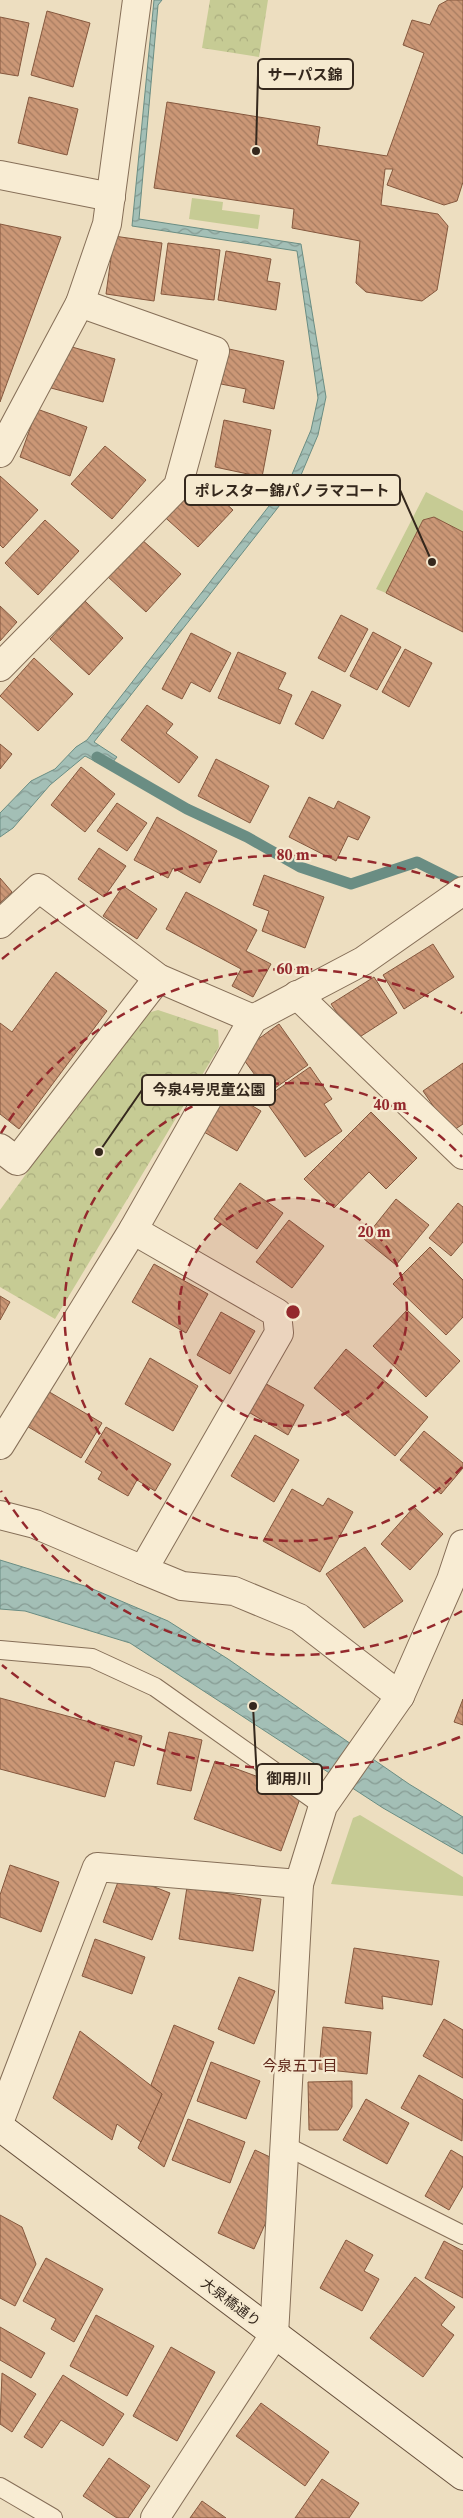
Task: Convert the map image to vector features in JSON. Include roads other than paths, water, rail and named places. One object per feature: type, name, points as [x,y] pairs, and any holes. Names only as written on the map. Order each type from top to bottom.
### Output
[{"type":"street","points":[[0,453],[80,303],[107,224],[137,0]]},
{"type":"street","points":[[0,175],[111,197]]},
{"type":"street","points":[[0,667],[178,486],[214,351],[80,303]]},
{"type":"street","points":[[0,924],[39,888],[158,978],[253,1019]]},
{"type":"street","points":[[0,1445],[133,1230],[253,1019],[363,961],[463,891]]},
{"type":"street","points":[[0,1148],[17,1161],[158,978]]},
{"type":"street","points":[[297,995],[463,1155]]},
{"type":"street","points":[[133,1230],[277,1313],[279,1333],[143,1570]]},
{"type":"street","points":[[0,1515],[35,1524],[182,1586],[234,1591],[299,1618],[400,1696]]},
{"type":"street","points":[[155,2518],[274,2335],[299,1884],[323,1806],[400,1696],[451,1580],[463,1544]]},
{"type":"street","points":[[0,2120],[97,1867],[299,1884]]},
{"type":"street","name":"大泉橋通り","points":[[0,2127],[463,2476]]},
{"type":"lane","points":[[0,1650],[92,1658],[155,1687],[323,1806]]},
{"type":"lane","points":[[284,2145],[463,2235]]},
{"type":"lane","points":[[0,2487],[53,2518]]},
{"type":"water","points":[[154,0],[162,0],[158,5],[139,219],[301,244],[326,397],[318,435],[298,482],[94,742],[117,757],[108,768],[85,756],[50,785],[13,828],[0,837],[0,813],[31,781],[55,769],[76,747],[87,740],[290,479],[311,430],[318,398],[297,251],[132,226]]},
{"type":"water","points":[[0,1560],[88,1587],[168,1621],[228,1659],[409,1784],[463,1817],[463,1854],[383,1808],[130,1643],[25,1611],[0,1609]]},
{"type":"waterway","points":[[97,757],[187,809],[247,837],[300,867],[351,884],[417,862],[463,885]]},
{"type":"place","name":"サーパス錦","points":[[256,151]]},
{"type":"place","name":"ポレスター錦パノラマコート","points":[[432,562]]},
{"type":"place","name":"今泉4号児童公園","points":[[99,1152]]},
{"type":"place","name":"御用川","points":[[253,1706]]},
{"type":"district","name":"今泉五丁目","points":[[300,2066]]}]
